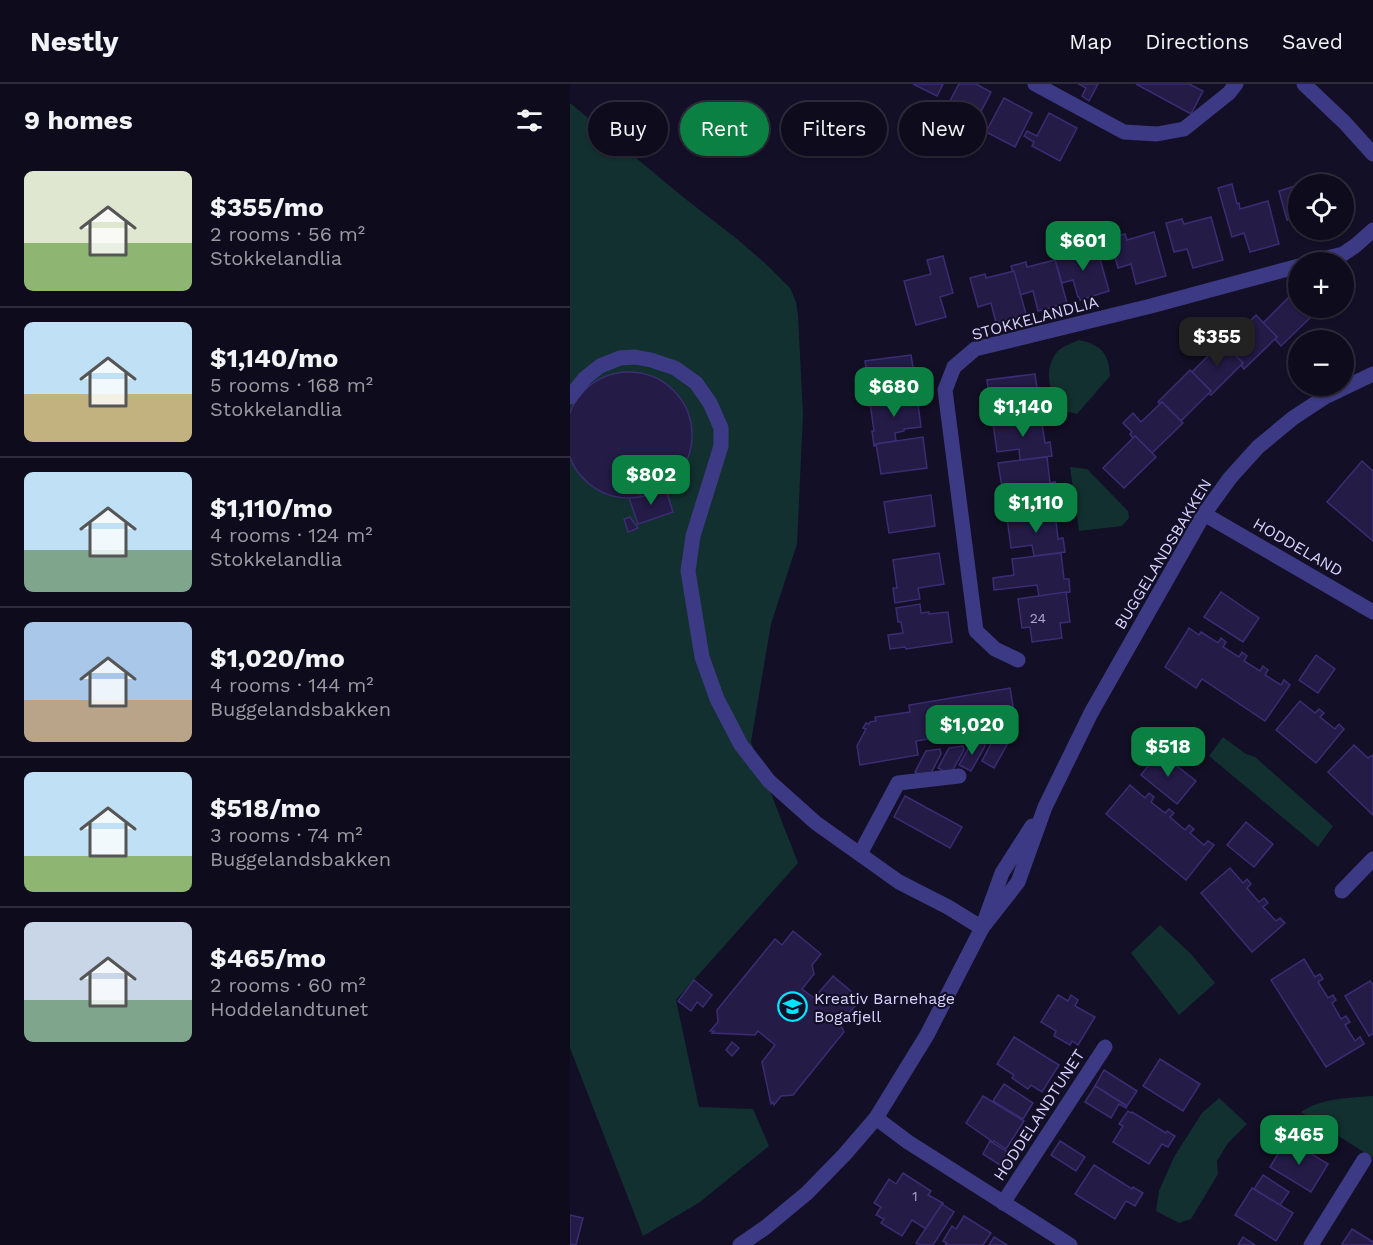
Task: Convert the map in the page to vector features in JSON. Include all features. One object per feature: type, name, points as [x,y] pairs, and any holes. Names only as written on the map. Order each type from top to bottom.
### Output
[{"type":"street","points":[[1035,84],[1124,132],[1157,134],[1184,129],[1229,93],[1236,84]]},
{"type":"street","points":[[1304,84],[1345,123],[1373,154]]},
{"type":"street","points":[[1345,252],[1373,230]]},
{"type":"street","name":"STOKKELANDLIA","points":[[1018,660],[995,649],[976,631],[945,390],[954,367],[975,349],[1151,306],[1288,269]]},
{"type":"street","points":[[570,397],[585,378],[600,366],[620,358],[635,357],[651,360],[675,368],[696,382],[710,403],[721,428],[721,446],[693,537],[688,571],[702,657],[717,699],[741,745],[769,781],[816,824],[899,882],[948,907],[982,928]]},
{"type":"street","name":"BUGGELANDSBAKKEN","points":[[740,1245],[807,1193],[876,1118],[927,1035],[982,928],[1018,882],[1045,807],[1091,713],[1204,514],[1230,478],[1258,447],[1293,418],[1325,397],[1373,374]]},
{"type":"street","name":"HODDELAND","points":[[1204,514],[1373,612]]},
{"type":"street","points":[[860,854],[898,783],[959,776]]},
{"type":"street","points":[[1342,891],[1373,859]]},
{"type":"street","name":"HODDELANDTUNET","points":[[1003,1203],[1105,1047]]},
{"type":"street","name":"HODDELANDTUNET","points":[[876,1118],[908,1142],[1070,1245]]},
{"type":"street","points":[[1311,1245],[1364,1160]]},
{"type":"green space","points":[[570,103],[588,118],[588,156],[634,156],[737,239],[790,288],[798,315],[803,415],[797,544],[771,624],[751,742],[798,863],[676,1000],[699,1107],[753,1109],[769,1146],[700,1202],[643,1236],[570,1048]]},
{"type":"green space","points":[[1079,340],[1103,352],[1108,362],[1110,376],[1077,414],[1060,410],[1053,396],[1049,372],[1053,357],[1058,351]]},
{"type":"green space","points":[[1070,467],[1087,469],[1128,511],[1129,518],[1122,526],[1079,531]]},
{"type":"green space","points":[[1223,737],[1246,754],[1255,757],[1333,826],[1318,847],[1209,756]]},
{"type":"green space","points":[[1160,925],[1191,954],[1215,983],[1179,1015],[1131,953]]},
{"type":"green space","points":[[1373,1096],[1373,1158],[1301,1112],[1326,1101]]},
{"type":"green space","points":[[1219,1098],[1247,1124],[1228,1143],[1217,1161],[1218,1174],[1191,1219],[1179,1223],[1156,1211],[1159,1191],[1174,1157],[1202,1113]]},
{"type":"building","points":[[913,84],[943,84],[937,96]]},
{"type":"building","points":[[959,84],[976,84],[991,92],[986,102],[949,102]]},
{"type":"building","points":[[1079,84],[1098,84],[1089,101],[1082,96],[1086,88]]},
{"type":"building","points":[[1136,84],[1189,84],[1203,91],[1191,114]]},
{"type":"building","points":[[1004,98],[1032,113],[1015,147],[986,132]]},
{"type":"building","points":[[1049,113],[1077,128],[1060,161],[1032,146],[1034,142],[1024,136],[1027,131],[1037,136]]},
{"type":"building","points":[[1232,184],[1240,209],[1268,201],[1279,244],[1250,252],[1244,233],[1232,237],[1218,188]]},
{"type":"building","points":[[1288,188],[1288,220],[1287,220],[1279,191]]},
{"type":"building","points":[[1211,217],[1223,260],[1193,268],[1187,249],[1174,252],[1166,223],[1182,219],[1184,224]]},
{"type":"building","points":[[1154,232],[1166,276],[1136,284],[1131,264],[1118,268],[1110,238],[1125,234],[1127,240]]},
{"type":"building","points":[[1097,248],[1109,291],[1080,300],[1073,280],[1062,283],[1053,254],[1068,250],[1070,255]]},
{"type":"building","points":[[943,256],[953,293],[940,297],[946,317],[916,325],[904,281],[931,274],[927,260]]},
{"type":"building","points":[[1055,260],[1067,303],[1038,311],[1033,291],[1020,295],[1011,266],[1026,262],[1027,267]]},
{"type":"building","points":[[1014,271],[1026,314],[996,323],[991,303],[978,307],[970,278],[985,274],[986,278]]},
{"type":"building","points":[[1288,298],[1288,318],[1310,318],[1298,330],[1288,330],[1288,339],[1281,346],[1275,339],[1277,337],[1263,323]]},
{"type":"building","points":[[1256,315],[1277,337],[1244,369],[1241,365],[1243,363],[1226,346]]},
{"type":"building","points":[[1222,342],[1243,363],[1211,395],[1208,393],[1211,391],[1192,372]]},
{"type":"building","points":[[911,355],[916,386],[898,388],[899,390],[889,392],[890,400],[870,403],[871,405],[868,406],[866,390],[869,389],[865,361]]},
{"type":"building","points":[[1190,370],[1211,391],[1181,421],[1162,402],[1160,404],[1158,402]]},
{"type":"building","points":[[617,373],[641,373],[664,383],[674,390],[681,400],[691,423],[691,447],[681,470],[674,480],[664,487],[641,497],[617,497],[594,487],[584,480],[570,456],[570,414],[577,400],[584,390],[594,383]]},
{"type":"building","points":[[1035,374],[1039,402],[1044,402],[1045,416],[1014,420],[1013,411],[991,412],[987,380]]},
{"type":"building","points":[[917,396],[921,427],[904,429],[904,431],[895,433],[896,441],[874,446],[870,403]]},
{"type":"building","points":[[1162,402],[1183,423],[1152,453],[1135,436],[1133,438],[1130,434],[1132,432],[1123,423],[1133,413],[1141,422]]},
{"type":"building","points":[[1041,416],[1045,443],[1050,442],[1052,456],[1020,460],[1019,449],[997,452],[993,423]]},
{"type":"building","points":[[1135,436],[1156,457],[1124,488],[1103,468]]},
{"type":"building","points":[[923,437],[927,468],[881,474],[876,444]]},
{"type":"building","points":[[1047,457],[1050,483],[1055,482],[1057,497],[1026,501],[1025,491],[1003,493],[998,463]]},
{"type":"building","points":[[1362,461],[1373,471],[1373,541],[1327,502]]},
{"type":"building","points":[[650,477],[654,493],[641,497],[636,482]]},
{"type":"building","points":[[665,487],[673,512],[638,524],[629,498],[641,497]]},
{"type":"building","points":[[931,495],[935,526],[889,533],[884,502]]},
{"type":"building","points":[[1055,512],[1058,539],[1063,538],[1065,552],[1034,556],[1032,545],[1011,548],[1007,518]]},
{"type":"building","points":[[630,517],[638,528],[628,532],[624,519]]},
{"type":"building","points":[[939,553],[944,584],[918,588],[920,599],[895,603],[893,588],[897,588],[893,560]]},
{"type":"building","points":[[1061,553],[1064,579],[1069,579],[1070,592],[1039,596],[1037,585],[994,590],[993,578],[1014,575],[1012,559]]},
{"type":"building","points":[[1066,592],[1070,622],[1060,623],[1062,638],[1032,642],[1030,627],[1022,628],[1018,599]]},
{"type":"building","points":[[1221,592],[1259,618],[1243,642],[1204,617]]},
{"type":"building","points":[[920,604],[921,613],[948,612],[952,642],[890,649],[888,635],[903,633],[901,622],[898,622],[896,608]]},
{"type":"building","points":[[1189,628],[1199,635],[1201,632],[1218,643],[1221,638],[1226,642],[1223,647],[1239,657],[1242,652],[1247,656],[1244,661],[1260,671],[1263,666],[1268,670],[1265,675],[1281,685],[1284,680],[1290,685],[1265,721],[1202,679],[1196,688],[1165,667]]},
{"type":"building","points":[[1316,655],[1335,669],[1318,693],[1299,680]]},
{"type":"building","points":[[1010,688],[1016,724],[916,741],[918,755],[860,765],[857,746],[866,729],[863,728],[866,723],[876,721],[875,717],[910,712],[909,705]]},
{"type":"building","points":[[1300,701],[1315,713],[1319,709],[1324,713],[1320,717],[1335,729],[1339,724],[1344,729],[1316,763],[1276,730]]},
{"type":"building","points":[[1006,738],[1008,743],[994,768],[982,761],[993,740]]},
{"type":"building","points":[[985,742],[971,771],[959,765],[971,744]]},
{"type":"building","points":[[1354,745],[1368,758],[1373,755],[1373,815],[1328,772]]},
{"type":"building","points":[[963,746],[964,750],[950,775],[938,768],[949,748]]},
{"type":"building","points":[[940,749],[941,754],[928,779],[915,772],[926,751]]},
{"type":"building","points":[[1159,752],[1196,781],[1177,804],[1141,775]]},
{"type":"building","points":[[1130,785],[1145,798],[1149,793],[1154,797],[1151,802],[1165,813],[1169,809],[1174,813],[1170,817],[1185,830],[1189,825],[1194,829],[1190,833],[1204,845],[1208,841],[1214,845],[1186,880],[1106,814]]},
{"type":"building","points":[[905,796],[962,827],[950,848],[894,817]]},
{"type":"building","points":[[1246,822],[1273,844],[1254,867],[1227,845]]},
{"type":"building","points":[[1230,868],[1243,883],[1247,879],[1251,884],[1247,888],[1259,902],[1264,898],[1268,903],[1263,907],[1276,921],[1280,918],[1285,923],[1252,952],[1201,893]]},
{"type":"building","points":[[793,931],[821,954],[812,965],[814,974],[802,989],[814,998],[833,976],[860,1000],[840,1024],[844,1032],[793,1095],[781,1096],[774,1105],[773,1102],[771,1104],[762,1062],[775,1045],[758,1031],[755,1035],[712,1033],[714,1031],[710,1031],[718,1022],[717,1010],[775,939],[782,945]]},
{"type":"building","points":[[1304,959],[1315,977],[1320,974],[1323,979],[1318,982],[1328,998],[1333,995],[1336,1000],[1332,1003],[1341,1019],[1346,1016],[1350,1022],[1345,1025],[1355,1041],[1360,1037],[1364,1044],[1326,1067],[1271,980]]},
{"type":"building","points":[[694,980],[712,995],[703,1007],[697,1002],[691,1011],[678,1001]]},
{"type":"building","points":[[1370,981],[1373,985],[1373,1034],[1369,1036],[1345,996]]},
{"type":"building","points":[[1058,995],[1068,1001],[1071,995],[1078,1000],[1075,1006],[1095,1017],[1078,1045],[1072,1041],[1070,1045],[1054,1036],[1056,1031],[1041,1022]]},
{"type":"building","points":[[1014,1037],[1059,1065],[1042,1092],[1031,1085],[1028,1089],[1012,1078],[1014,1075],[997,1064]]},
{"type":"building","points":[[732,1042],[739,1048],[732,1056],[726,1050]]},
{"type":"building","points":[[1160,1059],[1200,1084],[1183,1111],[1143,1086]]},
{"type":"building","points":[[1104,1070],[1137,1091],[1127,1106],[1095,1086]]},
{"type":"building","points":[[1004,1084],[1033,1103],[1023,1119],[993,1101]]},
{"type":"building","points":[[1095,1086],[1127,1106],[1126,1108],[1119,1104],[1111,1118],[1085,1102]]},
{"type":"building","points":[[983,1096],[1024,1121],[1006,1149],[966,1123]]},
{"type":"building","points":[[1128,1111],[1175,1136],[1168,1147],[1162,1144],[1149,1164],[1113,1142],[1123,1126],[1119,1124]]},
{"type":"building","points":[[1287,1139],[1328,1164],[1311,1192],[1270,1167]]},
{"type":"building","points":[[990,1141],[1014,1156],[1006,1169],[983,1154]]},
{"type":"building","points":[[1060,1141],[1085,1157],[1076,1171],[1051,1155]]},
{"type":"building","points":[[1094,1165],[1132,1189],[1133,1187],[1143,1193],[1135,1206],[1126,1201],[1115,1219],[1075,1194]]},
{"type":"building","points":[[903,1173],[931,1191],[928,1195],[943,1203],[926,1229],[912,1220],[902,1236],[881,1223],[884,1219],[876,1215],[881,1207],[874,1203],[889,1179],[896,1184]]},
{"type":"building","points":[[1263,1175],[1289,1192],[1280,1205],[1254,1189]]},
{"type":"building","points":[[1252,1188],[1293,1213],[1276,1241],[1235,1215]]},
{"type":"building","points":[[942,1204],[954,1212],[933,1245],[916,1243]]},
{"type":"building","points":[[570,1215],[583,1218],[576,1245],[570,1244]]},
{"type":"building","points":[[964,1216],[991,1233],[983,1245],[945,1245],[947,1243],[943,1241],[952,1226],[956,1229]]},
{"type":"building","points":[[1352,1229],[1373,1242],[1373,1245],[1342,1244]]},
{"type":"building","points":[[994,1237],[1007,1245],[989,1245]]},
{"type":"building","points":[[1243,1237],[1255,1245],[1238,1245]]},
{"type":"place","name":"Kreativ Barnehage Bogafjell","points":[[793,1007]]}]
